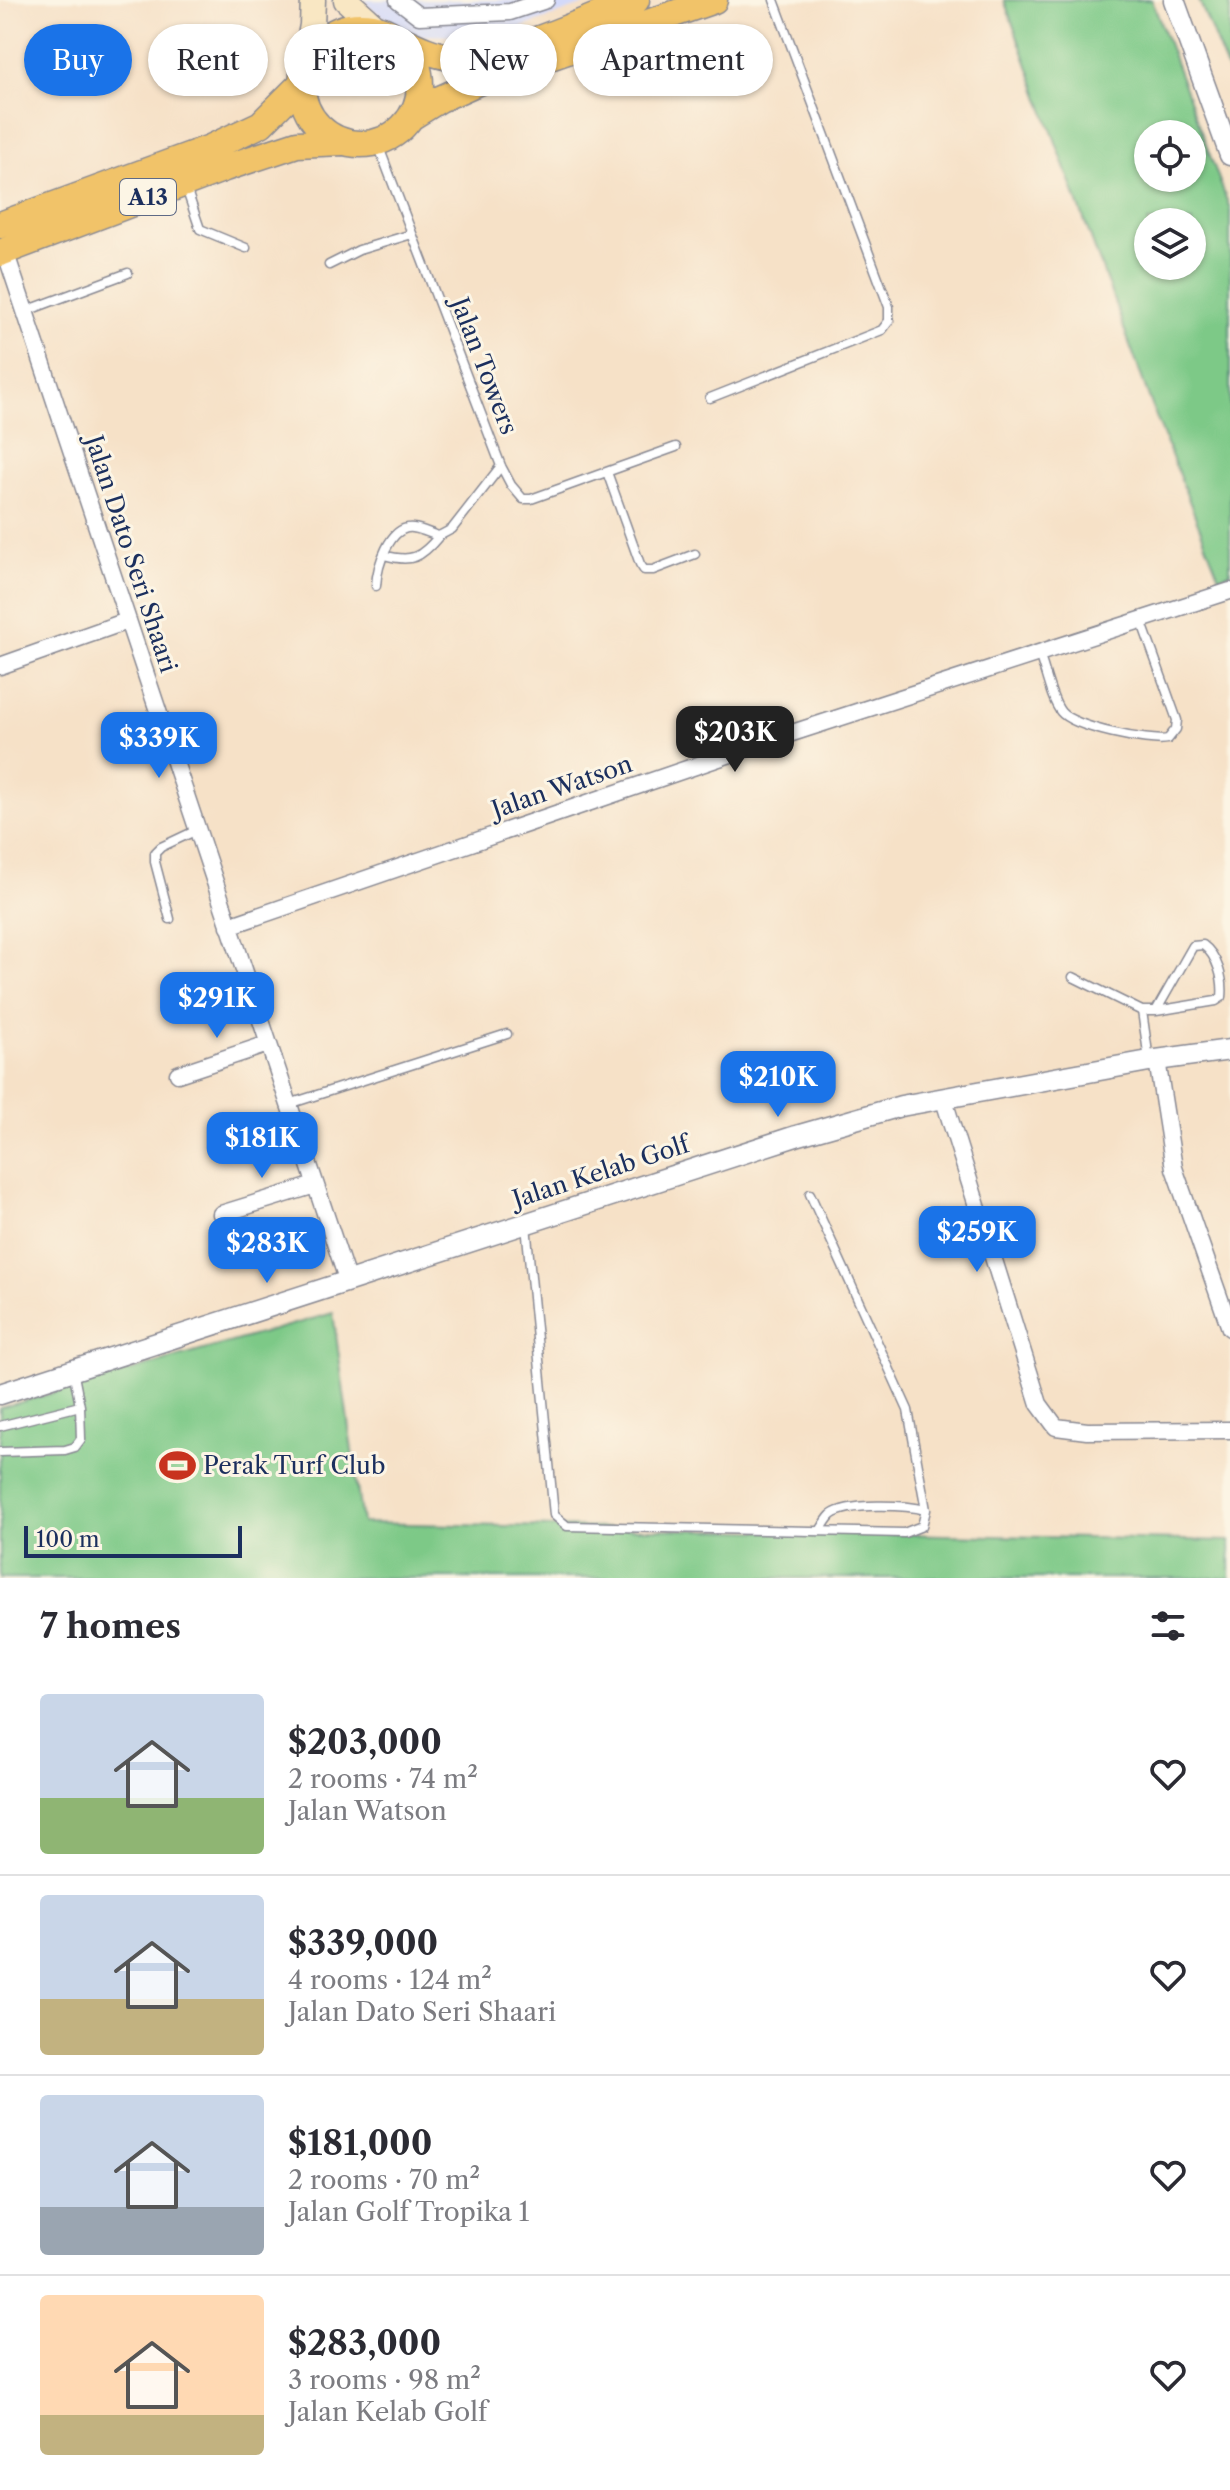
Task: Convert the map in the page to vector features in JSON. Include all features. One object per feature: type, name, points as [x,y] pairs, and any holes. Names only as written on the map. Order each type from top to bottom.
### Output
[{"type":"main road","points":[[312,24],[313,0]]},
{"type":"main road","points":[[346,0],[376,24]]},
{"type":"main road","points":[[411,117],[440,99],[478,82],[714,0]]},
{"type":"main road","name":"A13","points":[[424,50],[451,57],[476,56],[507,49],[623,2]]},
{"type":"main road","name":"A13","points":[[0,225],[210,148],[261,124],[284,96]]},
{"type":"main road","points":[[304,96],[312,120],[326,133],[343,142]]},
{"type":"main road","points":[[377,142],[402,128],[411,117],[418,96]]},
{"type":"main road","name":"A13","points":[[2,252],[297,144],[377,142]]},
{"type":"street","points":[[398,0],[419,16],[510,12],[546,0]]},
{"type":"street","points":[[1174,0],[1230,155]]},
{"type":"street","name":"Jalan Dato Seri Shaari","points":[[2,252],[25,311],[348,1282]]},
{"type":"street","name":"Jalan Watson","points":[[229,926],[786,735],[1230,591]]},
{"type":"street","points":[[0,666],[127,621]]},
{"type":"street","points":[[178,1074],[268,1044]]},
{"type":"street","name":"Jalan Kelab Golf","points":[[0,1394],[796,1136],[901,1106],[1230,1050]]},
{"type":"street","points":[[1153,1061],[1174,1168],[1230,1328]]},
{"type":"street","points":[[943,1097],[1039,1404],[1056,1427],[1087,1431],[1230,1430]]},
{"type":"street","points":[[221,1214],[315,1185]]},
{"type":"lane","points":[[710,398],[882,330],[889,321],[889,307],[774,0]]},
{"type":"lane","name":"Jalan Towers","points":[[377,142],[501,466],[452,529],[439,536],[417,557],[408,560],[384,555]]},
{"type":"lane","points":[[185,183],[200,229],[246,248]]},
{"type":"lane","points":[[329,265],[359,250],[412,234]]},
{"type":"lane","points":[[25,311],[128,273]]},
{"type":"lane","points":[[501,466],[523,499],[531,499],[676,447]]},
{"type":"lane","points":[[607,472],[644,570],[653,570],[695,554]]},
{"type":"lane","points":[[376,586],[384,555],[393,538],[404,529],[414,528],[439,536]]},
{"type":"lane","points":[[1039,654],[1060,711],[1072,722],[1151,740],[1168,739],[1176,729],[1177,720],[1141,620]]},
{"type":"lane","points":[[170,919],[155,853],[197,830]]},
{"type":"lane","points":[[1073,977],[1142,1011],[1156,1011],[1216,1001],[1222,997],[1223,988],[1213,952],[1203,945],[1193,946],[1156,1011]]},
{"type":"lane","points":[[1142,1011],[1153,1061]]},
{"type":"lane","points":[[289,1105],[507,1034]]},
{"type":"lane","points":[[526,1224],[554,1515],[560,1522],[567,1526],[904,1533],[922,1526],[926,1510],[908,1410],[810,1194]]},
{"type":"lane","points":[[0,1452],[75,1447],[81,1439],[80,1406],[73,1370]]},
{"type":"lane","points":[[0,1426],[80,1406]]},
{"type":"lane","points":[[820,1531],[830,1516],[845,1509],[909,1506],[926,1510]]},
{"type":"shaded area","points":[[365,0],[598,0],[531,24],[440,24],[440,36],[424,35],[424,24],[395,24],[368,6]]},
{"type":"green space","points":[[1004,0],[1152,0],[1197,120],[1134,120],[1134,192],[1206,192],[1206,145],[1230,209],[1230,573],[1219,577],[1157,419]]},
{"type":"green space","points":[[1199,0],[1230,0],[1230,76]]},
{"type":"green space","name":"Perak Turf Club","points":[[333,1313],[362,1523],[1230,1541],[1230,1578],[0,1578],[0,1408]]},
{"type":"place","name":"Perak Turf Club","points":[[177,1466]]}]
